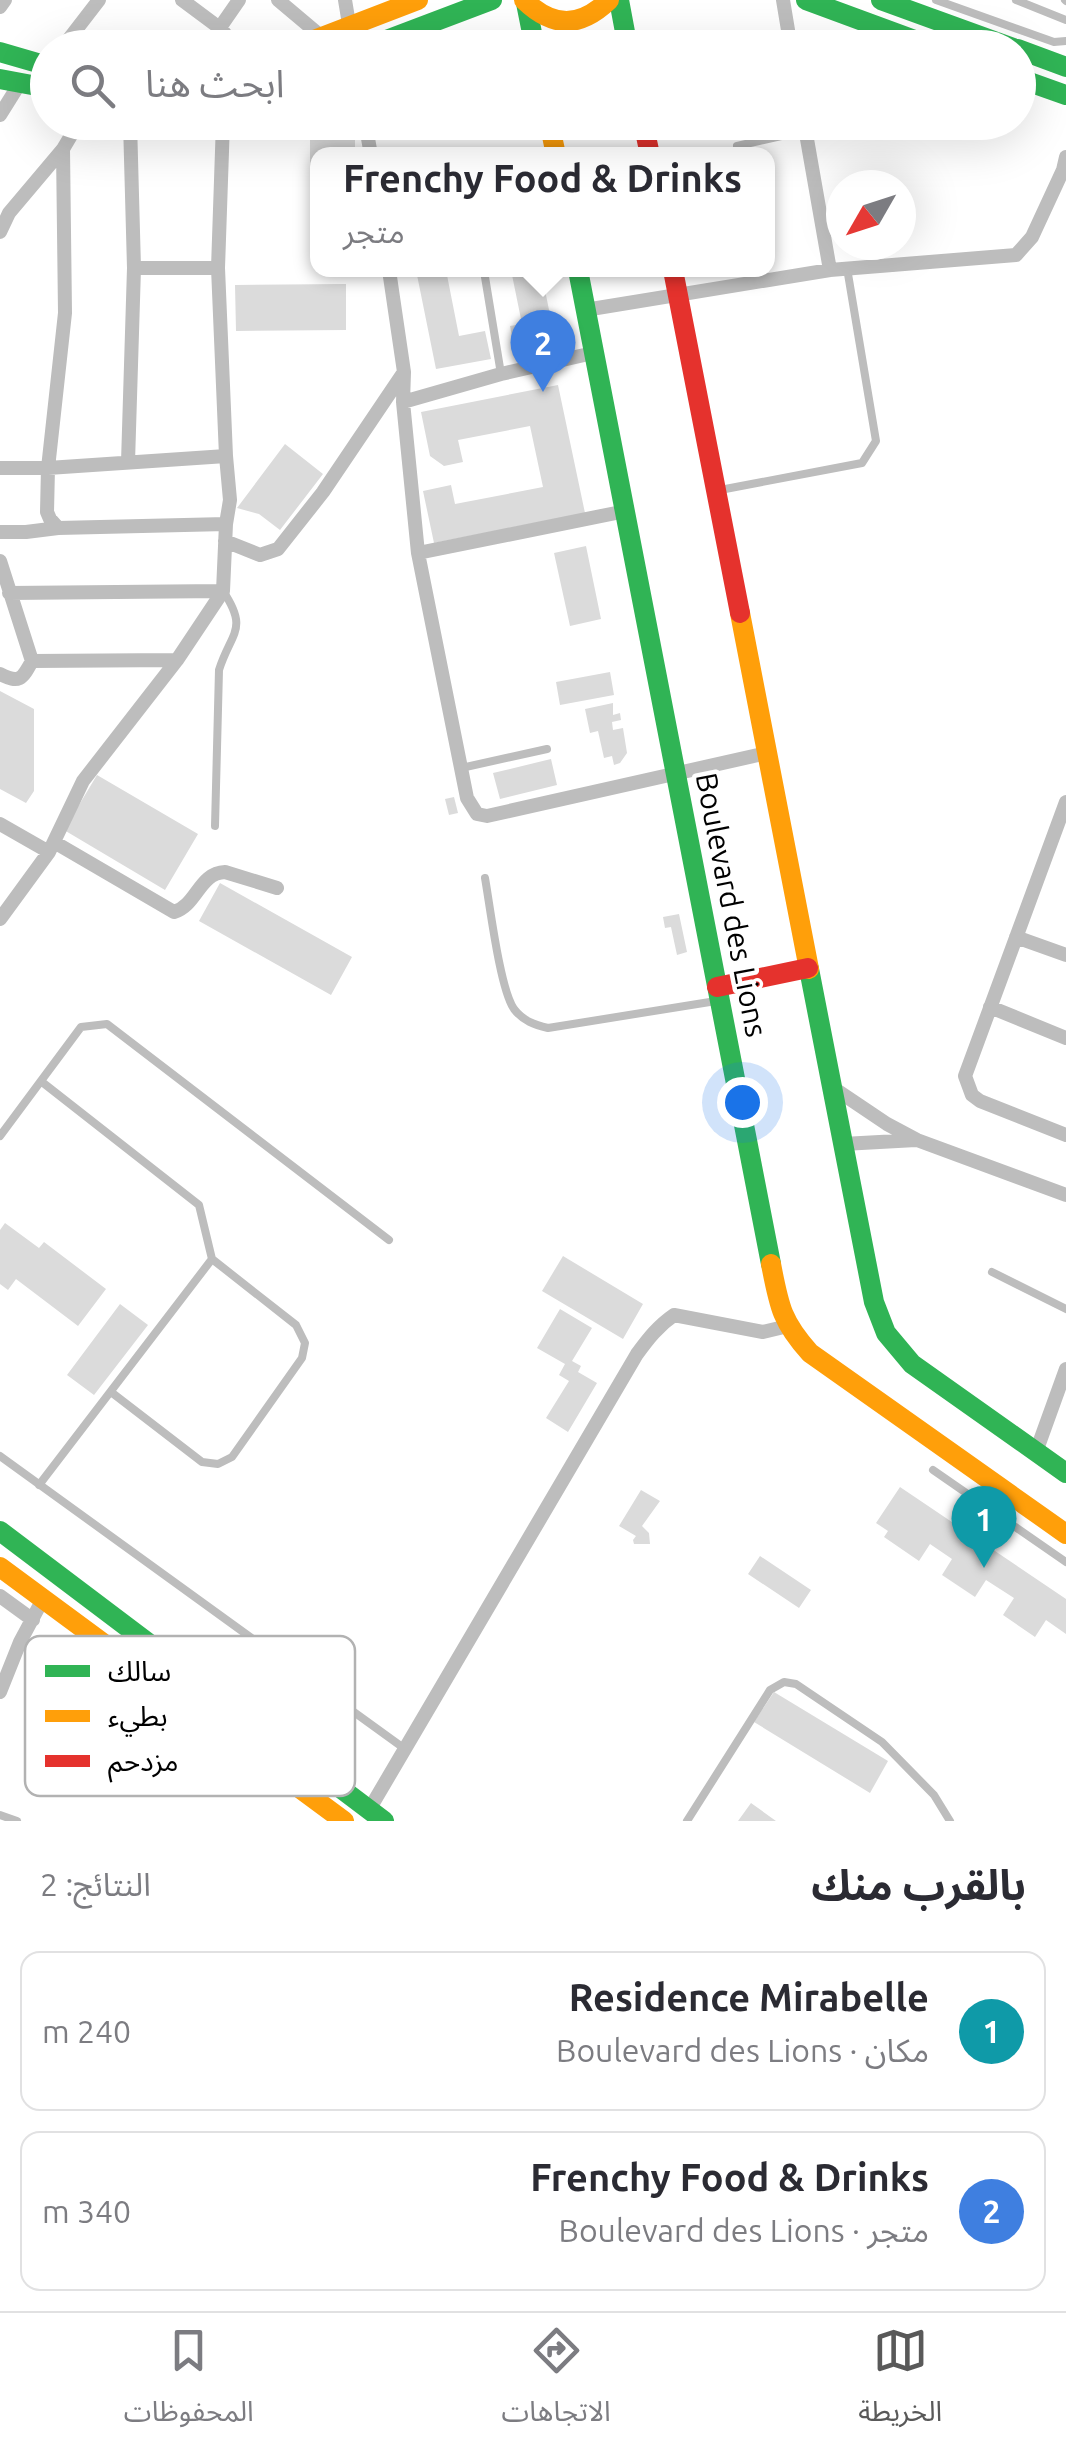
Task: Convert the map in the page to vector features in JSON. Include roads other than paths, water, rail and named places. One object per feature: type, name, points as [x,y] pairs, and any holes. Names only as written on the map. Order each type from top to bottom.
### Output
[{"type":"main road","points":[[364,30],[418,0]]},
{"type":"main road","points":[[413,30],[492,0]]},
{"type":"main road","points":[[525,2],[542,16],[571,22],[590,16],[609,0]]},
{"type":"main road","points":[[618,0],[624,30]]},
{"type":"main road","points":[[806,0],[887,30]]},
{"type":"main road","points":[[881,0],[965,30]]},
{"type":"main road","points":[[525,2],[531,30]]},
{"type":"main road","points":[[0,52],[30,61]]},
{"type":"main road","points":[[1036,55],[1066,66]]},
{"type":"main road","points":[[1036,84],[1066,95]]},
{"type":"main road","name":"Boulevard des Lions","points":[[579,277],[780,1309],[810,1353],[1066,1534]]},
{"type":"main road","points":[[674,277],[874,1302],[886,1333],[912,1364],[1066,1472]]},
{"type":"main road","points":[[717,994],[808,968]]},
{"type":"main road","points":[[0,1531],[139,1636]]},
{"type":"main road","points":[[0,1566],[93,1636]]},
{"type":"main road","points":[[310,1796],[344,1821]]},
{"type":"main road","points":[[351,1796],[377,1816]]},
{"type":"street","points":[[0,7],[5,0]]},
{"type":"street","points":[[76,30],[99,0]]},
{"type":"street","points":[[182,0],[221,29],[239,0]]},
{"type":"street","points":[[278,0],[314,30]]},
{"type":"street","points":[[345,0],[350,30]]},
{"type":"street","points":[[783,0],[788,30]]},
{"type":"street","points":[[0,116],[10,81]]},
{"type":"street","points":[[0,232],[9,213],[68,140]]},
{"type":"street","points":[[128,462],[134,268],[130,140]]},
{"type":"street","points":[[0,919],[51,847],[83,781],[177,660],[223,590],[230,500],[218,268],[222,140]]},
{"type":"street","points":[[807,140],[830,270]]},
{"type":"street","points":[[58,528],[47,512],[64,313],[63,149]]},
{"type":"street","points":[[586,310],[830,270],[1016,254],[1032,237],[1066,157]]},
{"type":"street","points":[[134,268],[218,268]]},
{"type":"street","points":[[390,277],[404,372],[403,402],[418,553],[467,798],[477,814],[486,816],[766,753]]},
{"type":"street","points":[[403,402],[593,353]]},
{"type":"street","points":[[225,541],[260,555],[278,548],[323,492],[404,372]]},
{"type":"street","points":[[0,468],[226,456]]},
{"type":"street","points":[[418,553],[626,511]]},
{"type":"street","points":[[0,532],[226,524]]},
{"type":"street","points":[[0,561],[32,660],[18,680],[0,674]]},
{"type":"street","points":[[9,593],[223,590]]},
{"type":"street","points":[[32,660],[177,660]]},
{"type":"street","points":[[1066,802],[965,1076],[968,1087],[980,1101],[1066,1135]]},
{"type":"street","points":[[0,824],[174,912],[186,906],[216,872],[277,888]]},
{"type":"street","points":[[1016,937],[1066,956]]},
{"type":"street","points":[[990,1007],[1066,1038]]},
{"type":"street","points":[[831,1086],[917,1140],[1066,1196]]},
{"type":"street","points":[[842,1144],[917,1140]]},
{"type":"street","points":[[377,1816],[405,1748],[650,1335],[674,1316],[763,1332],[788,1326]]},
{"type":"street","points":[[1036,1452],[1066,1369]]},
{"type":"street","points":[[0,1596],[32,1620]]},
{"type":"street","points":[[0,1692],[5,1662],[43,1599]]},
{"type":"lane","points":[[936,0],[1020,30]]},
{"type":"lane","points":[[1016,0],[1066,20]]},
{"type":"lane","points":[[1036,36],[1054,42],[1066,41]]},
{"type":"lane","points":[[737,146],[758,140]]},
{"type":"lane","points":[[716,491],[862,463],[870,454],[876,441],[847,268]]},
{"type":"lane","points":[[485,277],[501,374]]},
{"type":"lane","points":[[215,826],[218,670],[238,620],[223,590]]},
{"type":"lane","points":[[461,768],[546,749]]},
{"type":"lane","points":[[485,878],[508,995],[512,1006],[534,1025],[548,1028],[717,994]]},
{"type":"lane","points":[[0,1136],[81,1028],[107,1024],[389,1240]]},
{"type":"lane","points":[[42,1082],[199,1205],[212,1259],[296,1325],[306,1343],[302,1358],[232,1457],[218,1464],[202,1462],[111,1392]]},
{"type":"lane","points":[[40,1485],[212,1259]]},
{"type":"lane","points":[[992,1272],[1066,1309]]},
{"type":"lane","points":[[0,1456],[250,1636]]},
{"type":"lane","points":[[959,1488],[972,1468]]},
{"type":"lane","points":[[932,1470],[1066,1562]]},
{"type":"lane","points":[[1021,1531],[1033,1510]]},
{"type":"lane","points":[[687,1821],[770,1690],[784,1682],[796,1684],[882,1742],[934,1795],[950,1821]]},
{"type":"lane","points":[[355,1712],[405,1748]]},
{"type":"lane","points":[[0,1815],[17,1821]]},
{"type":"place","name":"Frenchy Food & Drinks","points":[[543,392]]},
{"type":"place","name":"Residence Mirabelle","points":[[984,1568]]}]
